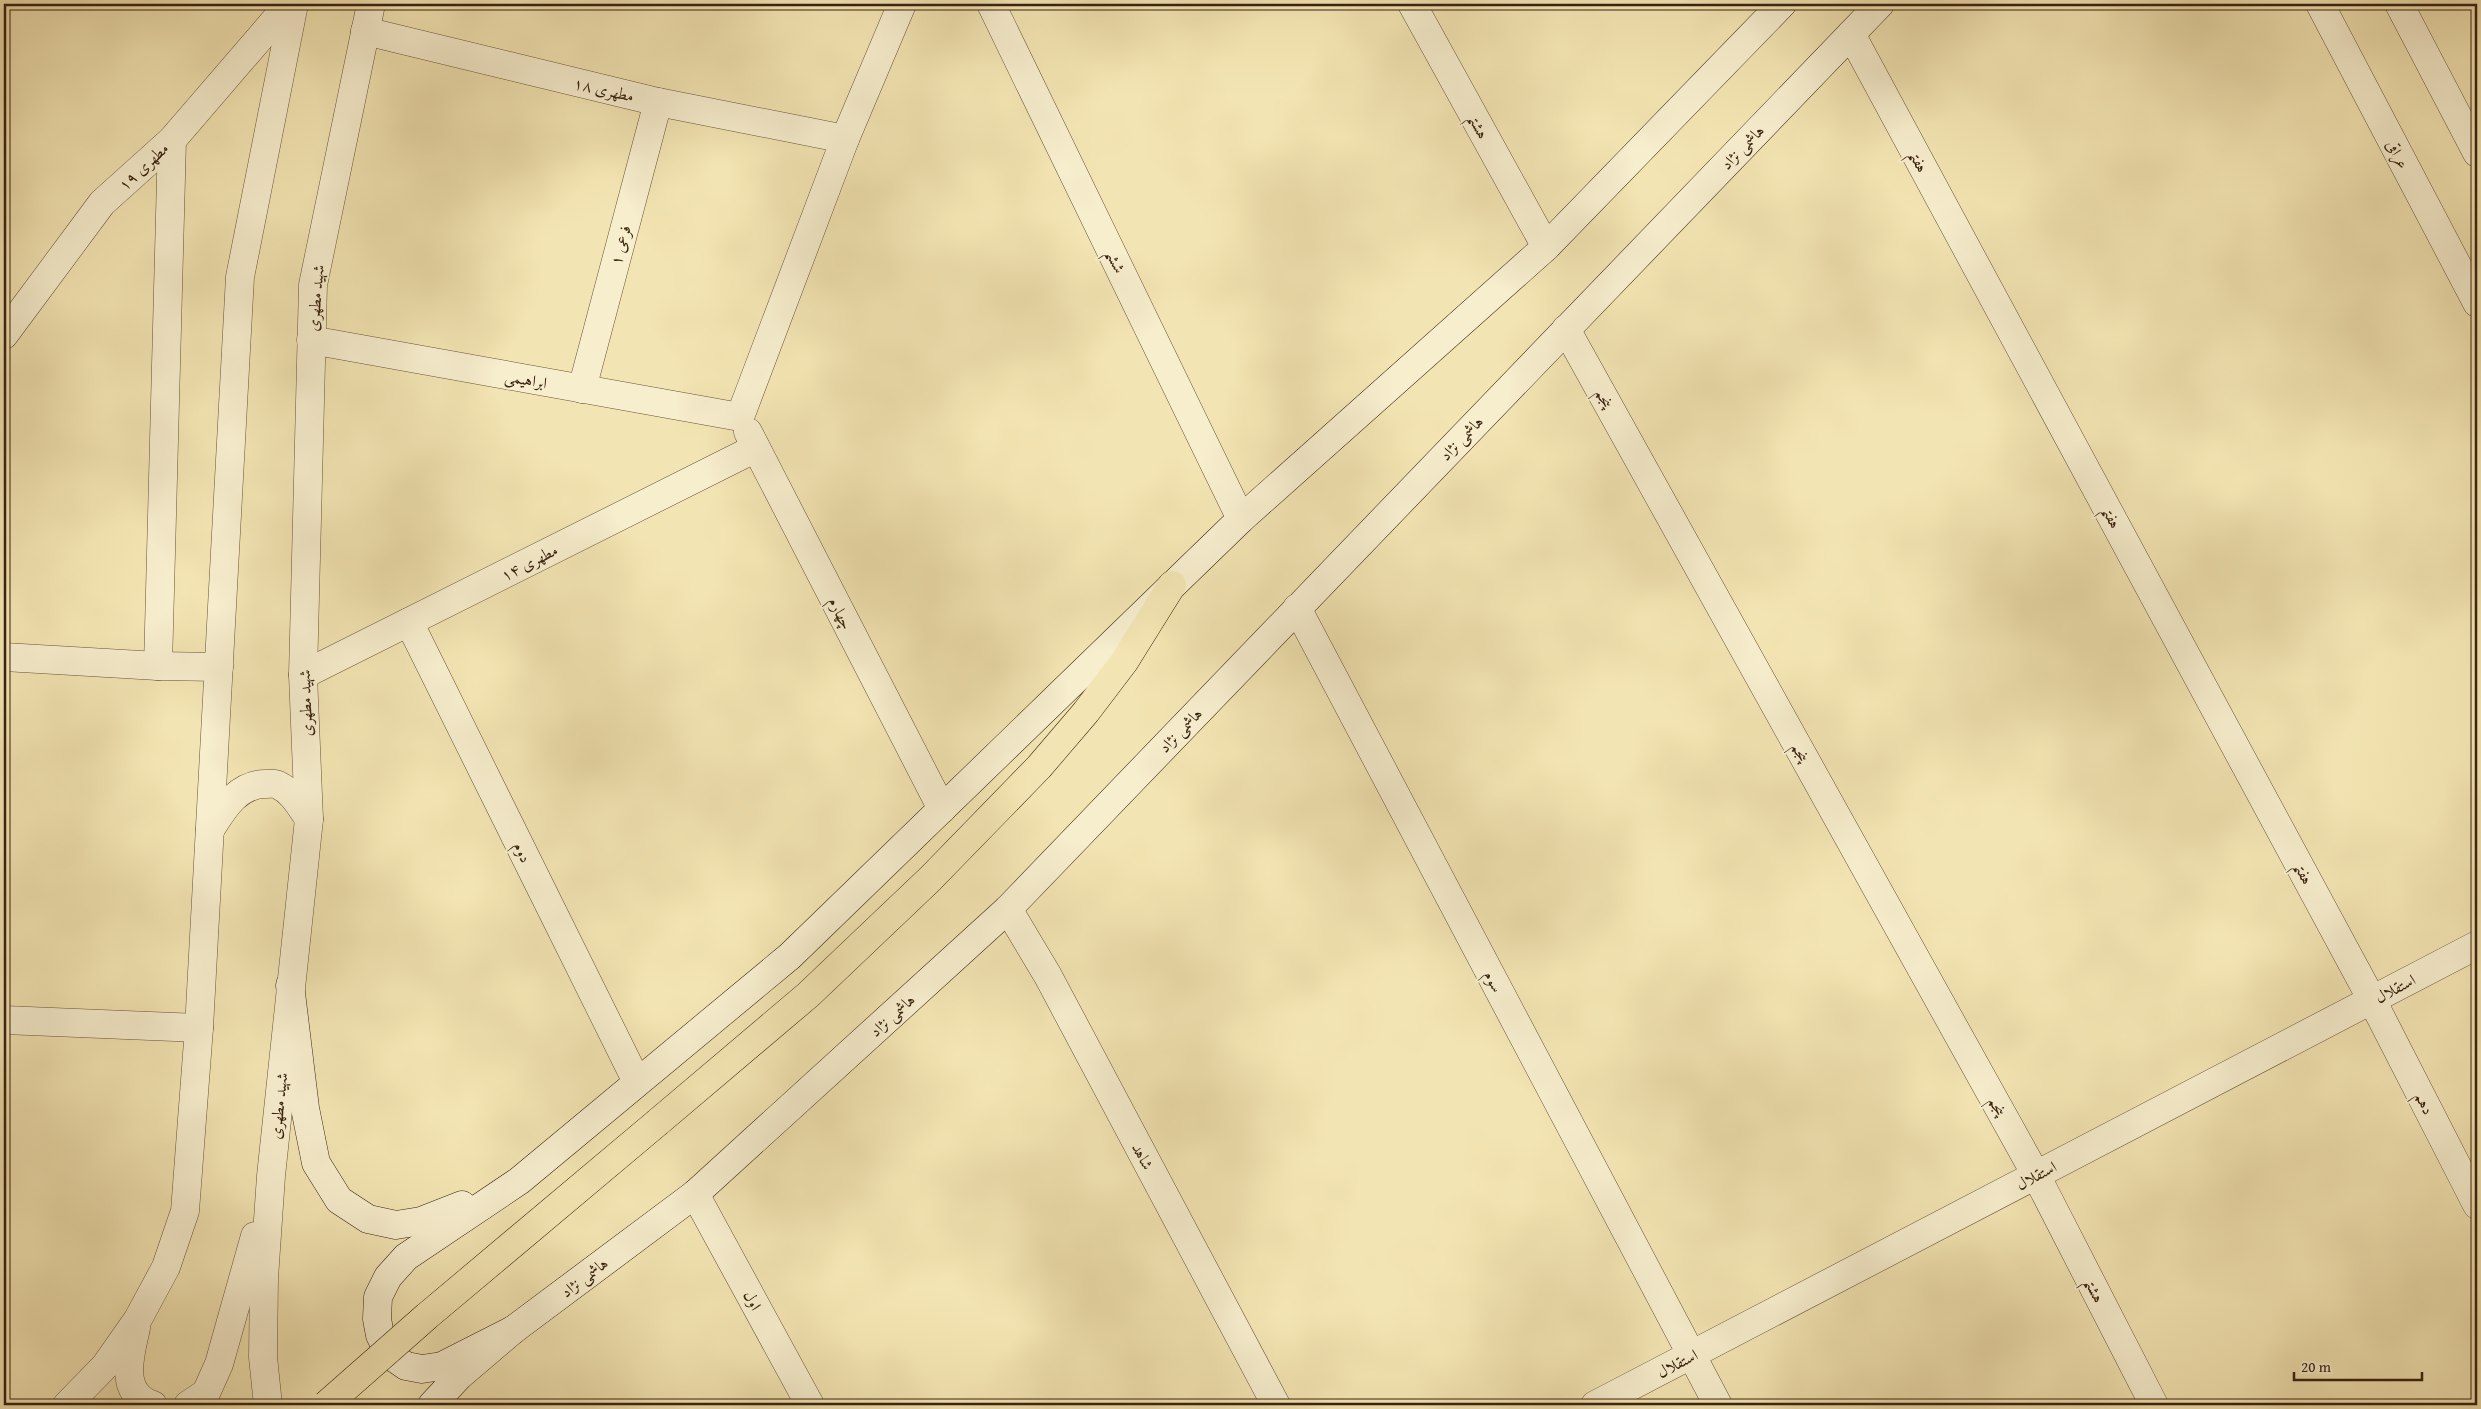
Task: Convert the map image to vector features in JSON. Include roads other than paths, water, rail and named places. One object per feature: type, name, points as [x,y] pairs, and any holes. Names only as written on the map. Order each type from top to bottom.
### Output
[{"type":"main road","points":[[326,1405],[426,1316],[808,995],[930,879],[1039,767],[1086,712],[1124,662],[1172,585]]},
{"type":"street","name":"مطهری ۱۹","points":[[4,335],[102,204],[172,140],[289,4]]},
{"type":"street","points":[[67,1405],[105,1366],[138,1319],[166,1268],[185,1210],[199,1028],[240,277],[294,4]]},
{"type":"street","name":"شهید مطهری","points":[[268,1405],[263,1347],[264,1278],[271,1176],[309,819],[303,675],[313,285],[371,4]]},
{"type":"street","points":[[740,418],[845,138],[902,4]]},
{"type":"street","name":"ششم","points":[[991,4],[1241,519]]},
{"type":"street","name":"هشتم","points":[[1412,4],[1546,247]]},
{"type":"street","points":[[513,1330],[442,1366],[422,1369],[406,1366],[390,1355],[380,1335],[377,1318],[378,1297],[388,1277],[406,1257],[519,1181],[790,956],[1241,519],[1546,247],[1782,4]]},
{"type":"street","name":"هاشمی نژاد","points":[[432,1405],[459,1376],[513,1330],[695,1194],[1008,909],[1880,4]]},
{"type":"street","name":"عراقی","points":[[2320,4],[2477,303]]},
{"type":"street","points":[[2398,4],[2477,153]]},
{"type":"street","name":"مطهری ۱۸","points":[[365,31],[658,102],[845,138]]},
{"type":"street","name":"هفتم","points":[[1851,34],[2372,1000]]},
{"type":"street","name":"فرعی ۱","points":[[582,389],[658,102]]},
{"type":"street","points":[[158,666],[172,140]]},
{"type":"street","name":"پنجم","points":[[1566,329],[2036,1175]]},
{"type":"street","name":"ابراهیمی","points":[[311,340],[740,418]]},
{"type":"street","name":"چهارم","points":[[740,418],[942,809]]},
{"type":"street","name":"مطهری ۱۴","points":[[303,675],[756,448]]},
{"type":"street","name":"سوم","points":[[1297,608],[1691,1355]]},
{"type":"street","name":"دوم","points":[[410,622],[637,1082]]},
{"type":"street","points":[[4,656],[158,666],[219,667]]},
{"type":"street","points":[[210,830],[225,806],[241,791],[259,784],[277,784],[294,797],[309,819]]},
{"type":"street","name":"شاهد","points":[[1008,909],[1052,985],[1276,1405]]},
{"type":"street","name":"استقلال","points":[[1595,1405],[2477,946]]},
{"type":"street","points":[[290,985],[305,1108],[316,1162],[339,1200],[368,1219],[396,1225],[421,1221],[519,1181]]},
{"type":"street","name":"دهم","points":[[2372,1000],[2477,1205]]},
{"type":"street","points":[[4,1020],[199,1028]]},
{"type":"street","name":"هشتم","points":[[2036,1175],[2154,1405]]},
{"type":"street","points":[[188,1405],[206,1393],[219,1364],[271,1176]]},
{"type":"street","name":"اول","points":[[695,1194],[810,1405]]},
{"type":"street","points":[[138,1319],[129,1359],[128,1379],[136,1395],[153,1405]]},
{"type":"street","points":[[1691,1355],[1718,1405]]}]
